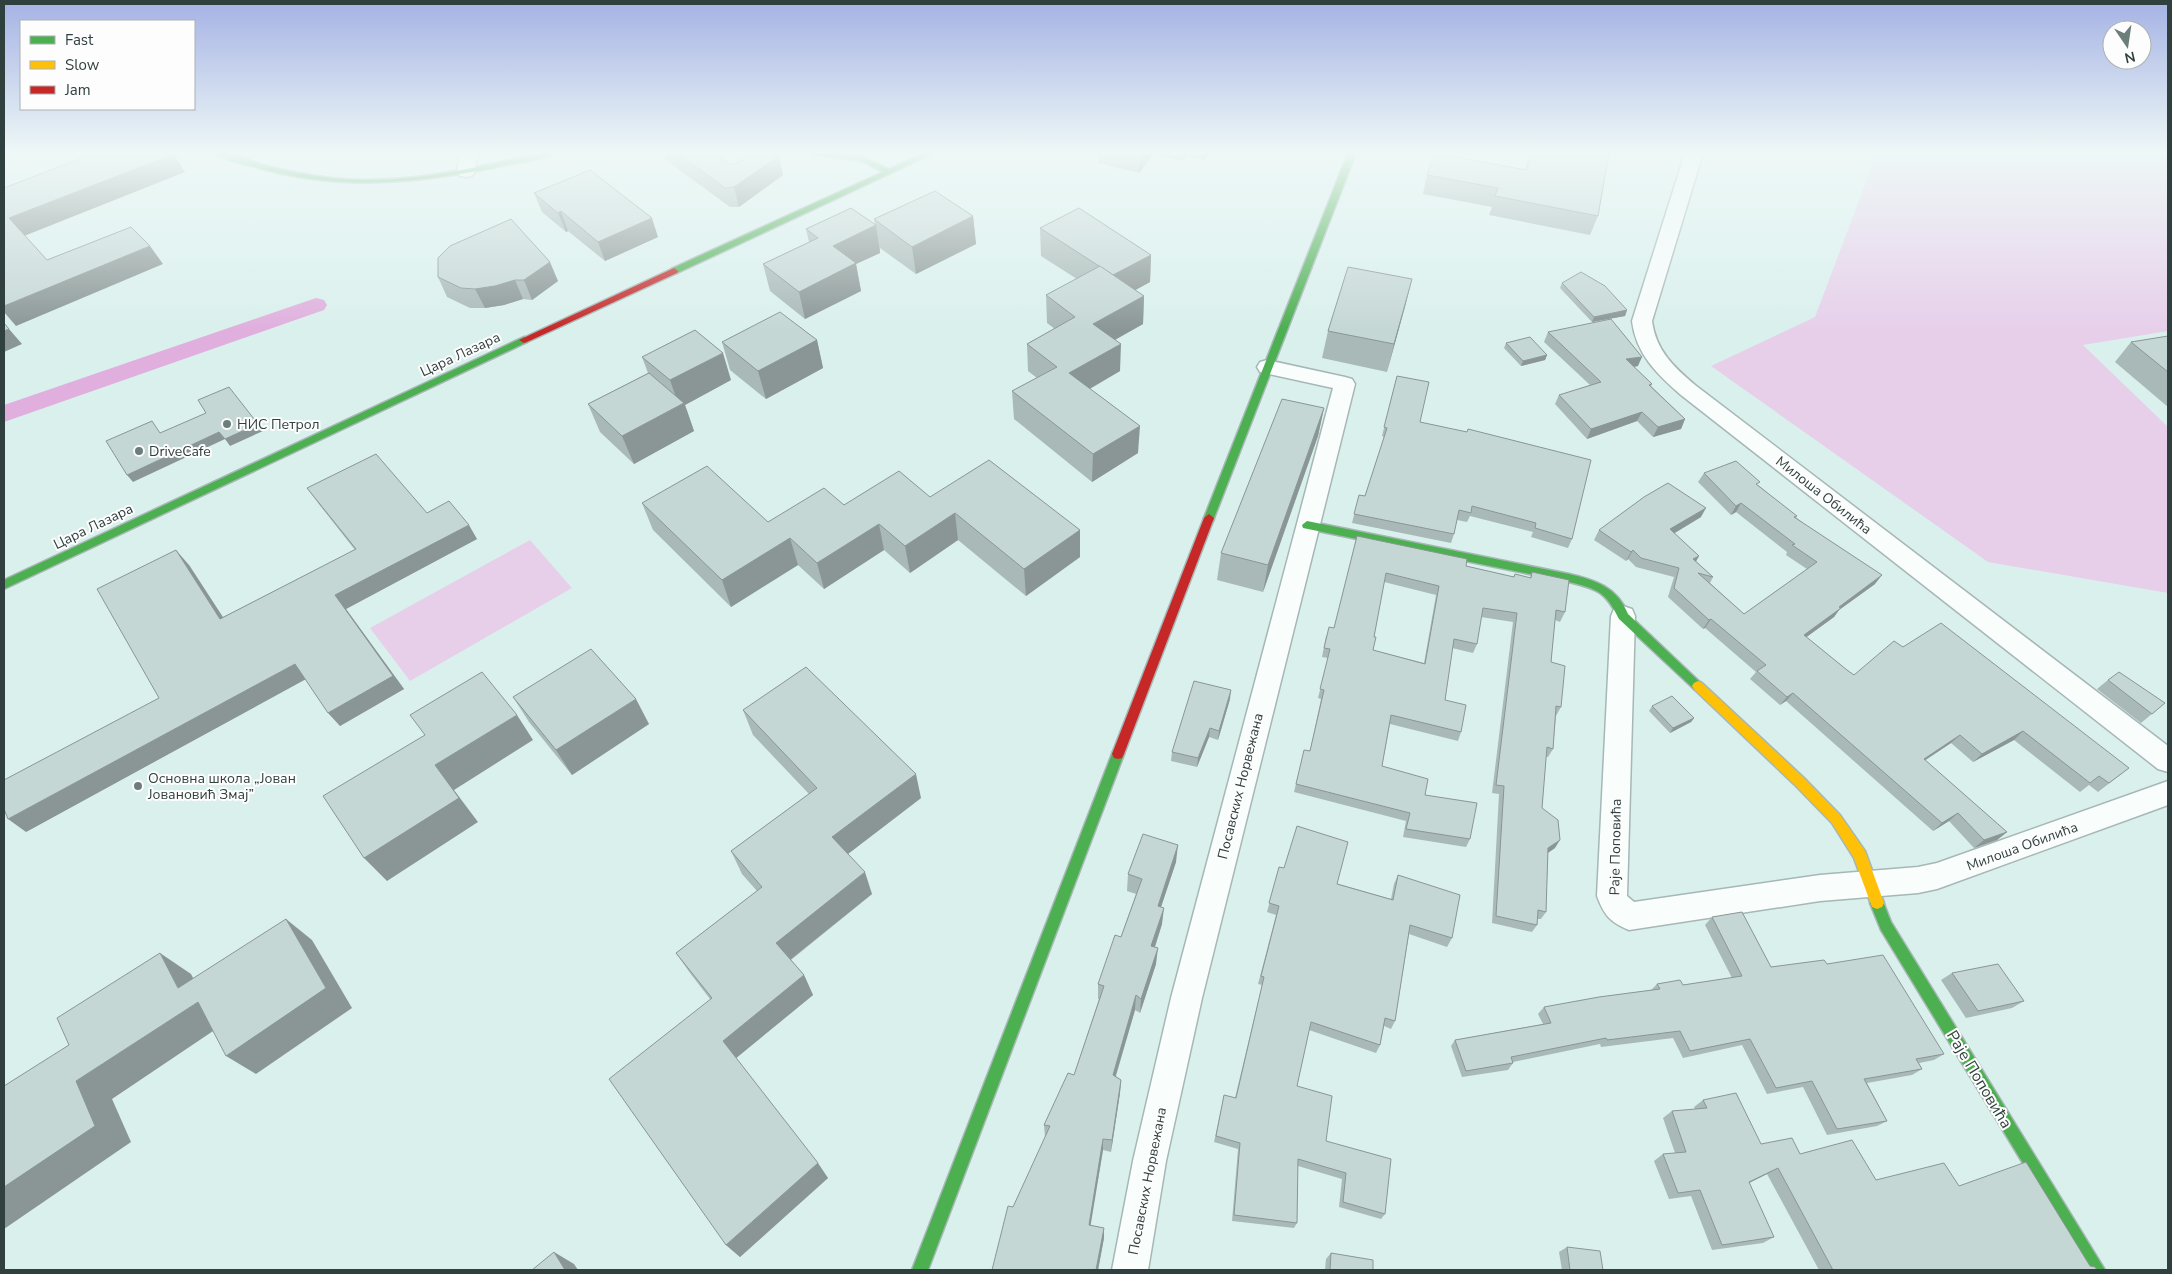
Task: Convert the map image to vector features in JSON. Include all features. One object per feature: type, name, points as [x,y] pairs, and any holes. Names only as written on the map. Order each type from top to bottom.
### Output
[{"type":"street","name":"Цара Лазара","points":[[4,585],[603,303],[800,212]]},
{"type":"street","points":[[920,1270],[1267,367],[1328,212]]},
{"type":"street","name":"Милоша Обилића","points":[[1676,212],[1642,322],[1642,334],[1655,360],[1704,402],[2168,761]]},
{"type":"street","name":"Посавских Норвежана","points":[[1130,1270],[1139,1213],[1190,980],[1345,384],[1267,367]]},
{"type":"street","name":"Раје Поповића","points":[[1307,525],[1599,585],[1616,598],[1621,606],[1623,616],[1612,896],[1615,905],[1629,916],[1820,888],[1872,883]]},
{"type":"street","name":"Раје Поповића","points":[[1623,616],[1792,775],[1835,819],[1854,843],[1872,883],[1876,905],[1886,926],[2097,1270]]},
{"type":"street","name":"Милоша Обилића","points":[[1872,883],[1918,880],[1936,876],[2168,793]]},
{"type":"shaded area","points":[[1855,212],[2168,212],[2168,331],[2083,345],[2168,427],[2168,593],[1988,562],[1711,366],[1815,317]]},
{"type":"shaded area","points":[[530,540],[572,588],[410,681],[370,628]]},
{"type":"building","points":[[4,212],[23,212],[9,218],[47,260],[131,227],[150,246],[4,306]]},
{"type":"building","points":[[563,212],[645,212],[652,218],[598,242]]},
{"type":"building","points":[[841,212],[858,212],[876,225],[833,246],[856,263],[799,292],[763,264],[818,238],[806,229]]},
{"type":"building","points":[[888,212],[968,212],[973,216],[912,247],[874,219]]},
{"type":"building","points":[[1070,212],[1086,212],[1151,255],[1113,275],[1040,228]]},
{"type":"building","points":[[1580,212],[1599,212],[1598,216]]},
{"type":"building","points":[[511,219],[550,262],[524,280],[515,280],[475,289],[461,288],[438,277],[438,258],[450,246]]},
{"type":"building","points":[[1100,266],[1144,296],[1093,324],[1121,344],[1069,373],[1140,426],[1093,454],[1012,391],[1057,367],[1027,344],[1075,317],[1046,295]]},
{"type":"building","points":[[1348,267],[1412,279],[1394,344],[1328,331]]},
{"type":"building","points":[[1581,272],[1605,286],[1627,310],[1594,317],[1562,283]]},
{"type":"building","points":[[780,312],[817,340],[758,371],[722,342]]},
{"type":"building","points":[[1611,319],[1642,357],[1626,359],[1652,384],[1649,385],[1685,419],[1658,427],[1642,412],[1591,429],[1559,395],[1601,382],[1548,332]]},
{"type":"building","points":[[4,323],[9,329],[4,331]]},
{"type":"building","points":[[695,330],[723,353],[670,380],[642,357]]},
{"type":"building","points":[[2168,336],[2168,372],[2131,342]]},
{"type":"building","points":[[1530,337],[1547,355],[1523,361],[1506,343]]},
{"type":"building","points":[[649,373],[684,403],[622,436],[588,404]]},
{"type":"building","points":[[1397,376],[1429,382],[1420,422],[1467,432],[1468,429],[1591,460],[1572,539],[1535,528],[1536,523],[1472,506],[1471,513],[1459,510],[1454,534],[1354,514],[1359,495],[1365,496],[1387,428],[1384,427]]},
{"type":"building","points":[[229,387],[258,424],[225,439],[219,432],[127,475],[106,441],[152,421],[160,433],[206,413],[198,400]]},
{"type":"building","points":[[1282,399],[1324,408],[1268,565],[1221,553]]},
{"type":"building","points":[[376,454],[427,513],[449,501],[469,525],[335,595],[393,676],[328,713],[295,664],[8,819],[4,809],[4,780],[159,698],[97,589],[176,550],[220,619],[356,549],[307,488]]},
{"type":"building","points":[[989,460],[1080,530],[1024,569],[955,513],[905,546],[879,524],[817,563],[790,538],[722,580],[642,503],[707,466],[768,522],[824,488],[844,505],[899,471],[930,497]]},
{"type":"building","points":[[1736,461],[1760,482],[1756,484],[1797,516],[1794,517],[1882,575],[1804,635],[1847,670],[1854,675],[1894,641],[1903,647],[1941,623],[2129,768],[2109,783],[2099,776],[2090,783],[2023,731],[1982,754],[1960,735],[1924,759],[2007,832],[1984,840],[1958,813],[1942,823],[1793,693],[1787,697],[1757,671],[1766,665],[1711,619],[1709,620],[1674,588],[1679,568],[1641,558],[1633,550],[1631,552],[1599,530],[1644,497],[1668,483],[1706,508],[1670,529],[1699,556],[1693,559],[1713,577],[1698,573],[1744,614],[1817,562],[1792,545],[1795,544],[1741,503],[1736,506],[1704,473]]},
{"type":"building","points":[[1357,536],[1467,559],[1466,566],[1514,577],[1515,574],[1531,578],[1532,572],[1569,580],[1565,612],[1556,610],[1551,662],[1565,666],[1561,707],[1556,706],[1553,749],[1547,747],[1542,808],[1558,820],[1560,840],[1548,848],[1546,912],[1538,910],[1537,925],[1496,916],[1504,786],[1496,785],[1517,613],[1483,608],[1477,644],[1454,639],[1445,700],[1466,705],[1461,732],[1391,715],[1382,766],[1428,779],[1425,795],[1477,803],[1470,839],[1406,829],[1410,813],[1296,784],[1304,750],[1310,751],[1324,690],[1320,689],[1330,649],[1324,648],[1329,627],[1334,628]],"holes":[[[1386,573],[1439,586],[1425,664],[1373,650]]]},
{"type":"building","points":[[591,649],[636,699],[556,750],[513,697]]},
{"type":"building","points":[[806,667],[916,774],[832,837],[865,872],[776,943],[804,975],[723,1041],[818,1163],[726,1245],[609,1079],[712,998],[676,953],[762,887],[731,851],[817,788],[743,710]]},
{"type":"building","points":[[482,672],[517,715],[435,765],[459,798],[364,858],[323,796],[425,735],[410,715]]},
{"type":"building","points":[[2119,672],[2165,703],[2152,714],[2108,680]]},
{"type":"building","points":[[1194,681],[1231,690],[1219,731],[1210,728],[1198,758],[1172,752]]},
{"type":"building","points":[[1672,696],[1694,718],[1673,728],[1652,706]]},
{"type":"building","points":[[1297,826],[1348,842],[1337,884],[1393,900],[1398,875],[1460,895],[1452,938],[1410,925],[1395,1021],[1385,1018],[1380,1045],[1311,1022],[1297,1086],[1332,1096],[1326,1141],[1391,1159],[1385,1214],[1343,1202],[1346,1173],[1298,1159],[1297,1223],[1234,1215],[1240,1143],[1216,1136],[1224,1095],[1236,1098],[1264,977],[1261,976],[1279,906],[1269,903],[1279,867],[1284,868]]},
{"type":"building","points":[[1143,834],[1178,845],[1158,906],[1164,908],[1151,946],[1158,948],[1141,999],[1136,995],[1113,1075],[1121,1080],[1112,1140],[1103,1139],[1089,1225],[1104,1228],[1096,1270],[992,1270],[1008,1206],[1013,1207],[1050,1126],[1044,1125],[1068,1073],[1074,1075],[1104,986],[1098,984],[1115,935],[1121,937],[1142,879],[1128,874]]},
{"type":"building","points":[[1742,912],[1771,967],[1824,960],[1827,964],[1883,955],[1944,1054],[1916,1059],[1922,1069],[1864,1079],[1887,1121],[1837,1129],[1812,1081],[1776,1088],[1750,1039],[1690,1051],[1680,1031],[1607,1040],[1606,1038],[1511,1057],[1513,1063],[1466,1071],[1455,1040],[1551,1023],[1544,1007],[1660,989],[1657,984],[1680,980],[1683,985],[1742,976],[1712,917]]},
{"type":"building","points":[[286,919],[326,988],[226,1056],[198,1002],[76,1081],[95,1126],[4,1187],[4,1086],[69,1045],[57,1018],[160,953],[178,988]]},
{"type":"building","points":[[1998,964],[2024,1001],[1978,1011],[1952,973]]},
{"type":"building","points":[[1736,1093],[1761,1144],[1792,1138],[1800,1154],[1852,1140],[1876,1180],[1944,1163],[1959,1186],[2026,1162],[2090,1266],[2095,1267],[2097,1270],[1833,1270],[1778,1168],[1749,1182],[1774,1237],[1722,1245],[1700,1190],[1678,1193],[1663,1154],[1686,1152],[1672,1111],[1707,1108],[1703,1100]]},
{"type":"building","points":[[1567,1247],[1600,1251],[1603,1270],[1570,1270]]},
{"type":"building","points":[[554,1252],[565,1270],[532,1270]]},
{"type":"building","points":[[1331,1253],[1373,1260],[1373,1270],[1330,1270]]},
{"type":"waterway","points":[[4,414],[316,305]]},
{"type":"traffic: fast","points":[[674,271],[801,212]]},
{"type":"traffic: fast","points":[[1209,518],[1329,212]]},
{"type":"traffic: fast","points":[[4,585],[524,340]]},
{"type":"traffic: fast","points":[[1307,525],[1569,578],[1595,586],[1609,594],[1615,600],[1623,616],[1698,686]]},
{"type":"traffic: fast","points":[[920,1270],[1118,754]]},
{"type":"traffic: fast","points":[[1877,903],[1886,926],[2097,1270]]},
{"type":"traffic: slow","points":[[1698,686],[1800,782],[1836,819],[1860,855],[1877,903]]},
{"type":"traffic: jam","points":[[524,340],[674,271]]},
{"type":"traffic: jam","points":[[1118,754],[1209,518]]},
{"type":"place","name":"НИС Петрол","points":[[227,424]]},
{"type":"place","name":"DriveCafe","points":[[139,451]]},
{"type":"place","name":"Основна школа „Јован Јовановић Змај”","points":[[138,786]]}]
